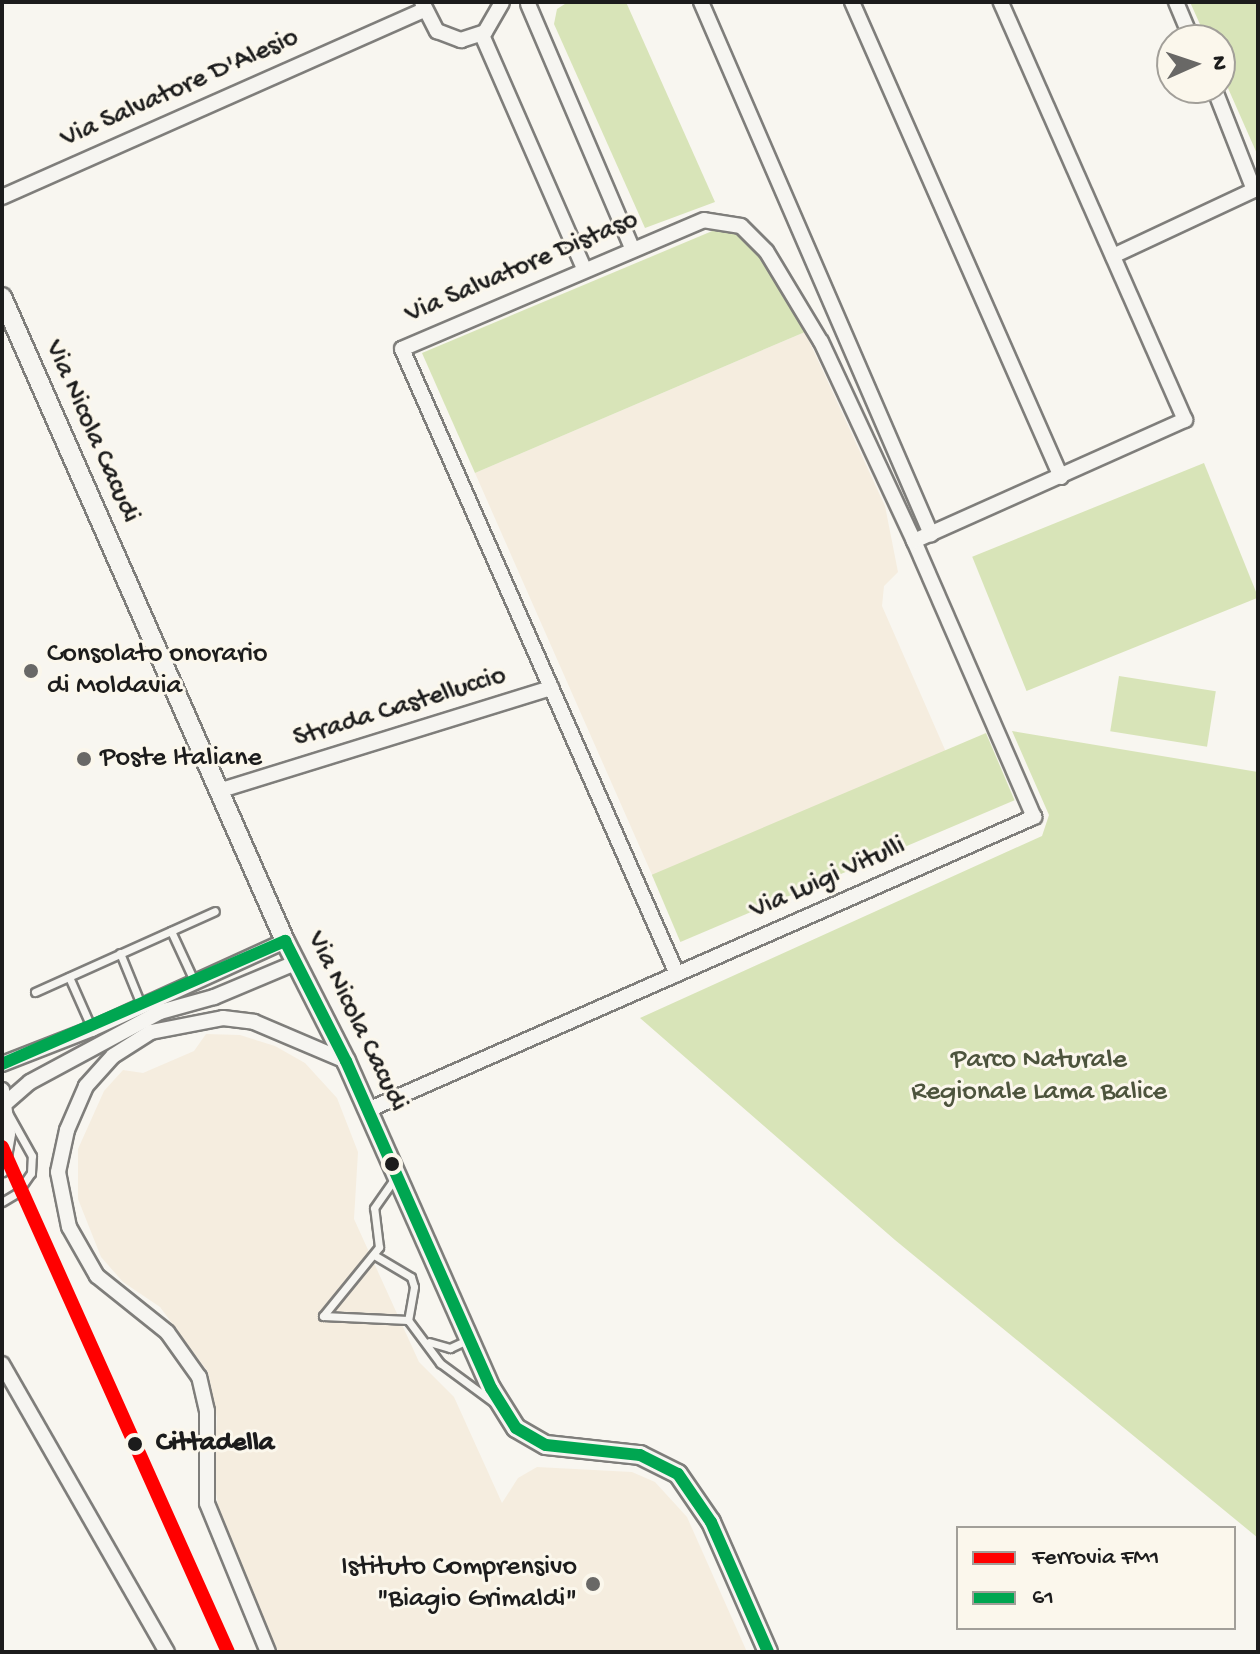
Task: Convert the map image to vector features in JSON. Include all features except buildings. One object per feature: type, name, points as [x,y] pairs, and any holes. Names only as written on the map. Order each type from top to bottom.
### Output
[{"type":"street","points":[[422,6],[428,22],[448,38],[482,35],[494,24],[502,2]]},
{"type":"street","points":[[701,2],[931,534]]},
{"type":"street","points":[[852,2],[1061,477]]},
{"type":"street","points":[[914,541],[1185,420],[1001,2]]},
{"type":"street","points":[[1176,2],[1185,24]]},
{"type":"street","points":[[526,3],[632,248]]},
{"type":"street","name":"Via Salvatore D'Alesio","points":[[2,197],[422,6]]},
{"type":"street","points":[[482,35],[584,268]]},
{"type":"street","points":[[1113,256],[1254,190],[1220,104]]},
{"type":"street","name":"Via Salvatore Distaso","points":[[677,974],[402,349],[584,268],[704,220],[741,226],[766,251],[821,342],[914,541]]},
{"type":"street","name":"Via Nicola Cacudi","points":[[2,297],[285,941],[346,1061],[469,1339],[503,1408],[516,1428],[546,1445],[640,1455],[678,1474],[711,1522],[768,1652]]},
{"type":"street","name":"Via Luigi Vitulli","points":[[368,1110],[1034,817],[914,541]]},
{"type":"street","name":"Strada Castelluccio","points":[[218,791],[551,688]]},
{"type":"street","points":[[2,1064],[92,1029],[285,941]]},
{"type":"street","points":[[2,1169],[6,1101],[30,1082],[160,1012],[214,997],[295,963]]},
{"type":"street","points":[[268,1652],[207,1503],[207,1411],[199,1377],[167,1332],[97,1276],[69,1227],[58,1172],[67,1130],[86,1086],[113,1056],[151,1032],[223,1018],[254,1022],[346,1061]]},
{"type":"street","points":[[2,1364],[167,1652]]},
{"type":"lane","points":[[35,992],[215,911]]},
{"type":"lane","points":[[171,931],[195,983]]},
{"type":"lane","points":[[120,953],[142,1007]]},
{"type":"lane","points":[[69,977],[92,1029]]},
{"type":"lane","points":[[2,1202],[17,1193],[31,1173],[32,1156],[6,1101]]},
{"type":"lane","points":[[398,1176],[384,1187],[374,1208],[380,1238],[374,1255],[323,1316],[408,1320],[427,1341],[440,1363],[503,1408]]},
{"type":"lane","points":[[374,1255],[411,1277],[414,1302],[408,1320]]},
{"type":"lane","points":[[427,1341],[450,1348],[469,1339]]},
{"type":"shaded area","points":[[805,332],[885,506],[898,572],[884,586],[882,606],[946,752],[653,877],[475,473]]},
{"type":"shaded area","points":[[206,1034],[240,1035],[275,1046],[305,1063],[337,1098],[358,1152],[354,1219],[419,1362],[454,1397],[502,1503],[518,1478],[537,1467],[632,1472],[655,1482],[687,1517],[747,1652],[278,1652],[220,1516],[213,1476],[217,1418],[208,1372],[160,1307],[123,1282],[101,1257],[78,1199],[78,1149],[104,1091],[123,1070],[143,1073],[194,1051]]},
{"type":"green space","points":[[568,2],[626,2],[715,202],[645,228],[554,24],[557,9]]},
{"type":"green space","points":[[1190,2],[1258,2],[1258,156],[1235,104],[1236,24],[1200,24]]},
{"type":"green space","points":[[717,229],[737,233],[756,250],[805,332],[475,473],[422,353]]},
{"type":"green space","points":[[1204,463],[1258,598],[1027,691],[972,557]]},
{"type":"green space","points":[[1119,676],[1216,691],[1207,747],[1110,731]]},
{"type":"green space","name":"Parco Naturale Regionale Lama Balice","points":[[1012,731],[1258,772],[1258,1538],[895,1240],[640,1018],[1042,836],[1049,815]]},
{"type":"green space","points":[[986,733],[1015,800],[680,942],[652,875]]},
{"type":"rail line","name":"FM1","points":[[2,1147],[228,1652]]},
{"type":"transit line","name":"61","points":[[2,1064],[285,941],[346,1061],[491,1388],[516,1428],[546,1445],[640,1455],[678,1474],[711,1522],[768,1652]]},
{"type":"place","name":"Consolato onorario di Moldavia","points":[[31,671]]},
{"type":"place","name":"Poste Italiane","points":[[84,759]]},
{"type":"place","name":"Cittadella","points":[[135,1444]]},
{"type":"place","name":"Istituto Comprensivo \"Biagio Grimaldi\"","points":[[593,1584]]}]
